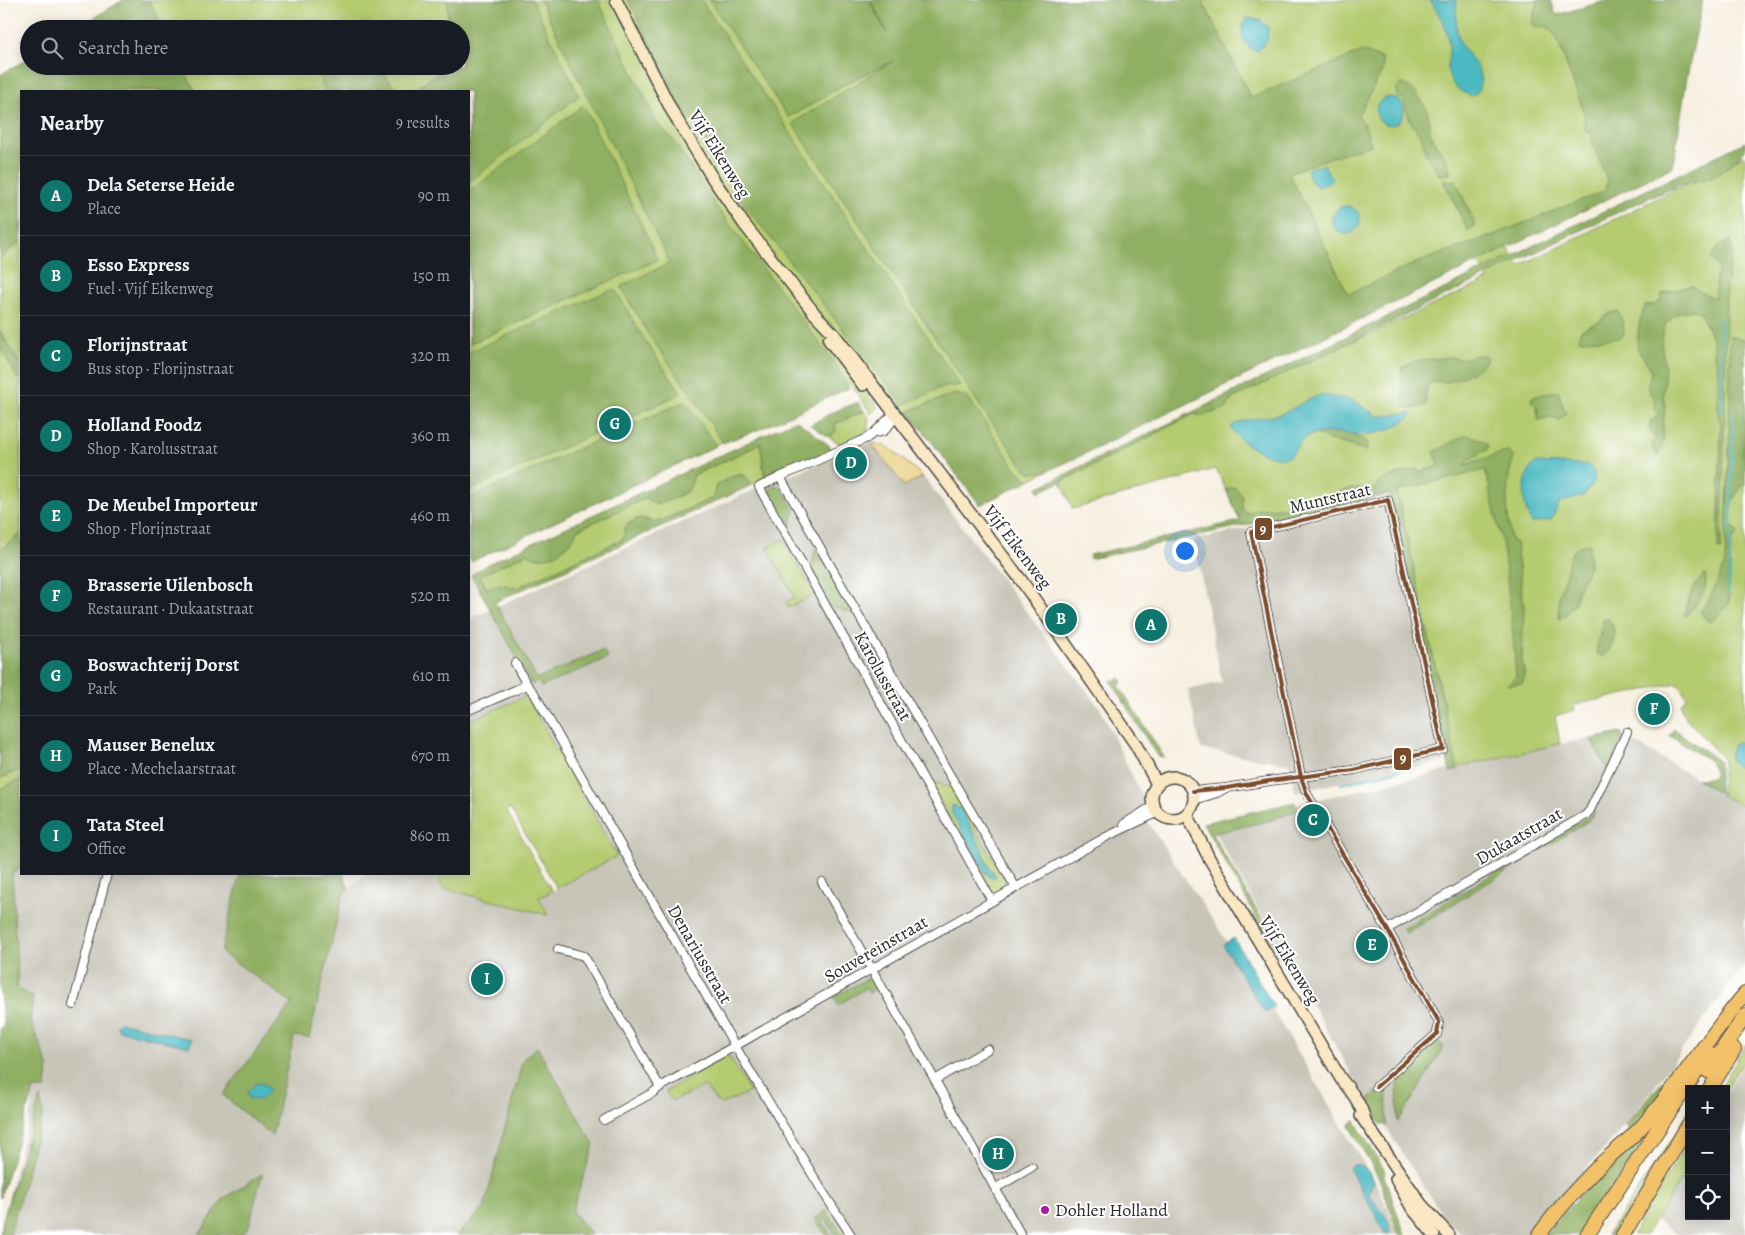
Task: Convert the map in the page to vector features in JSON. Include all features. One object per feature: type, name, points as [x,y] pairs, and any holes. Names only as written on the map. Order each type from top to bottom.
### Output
[{"type":"highway","points":[[1539,1235],[1584,1181],[1645,1124],[1722,1021],[1745,996]]},
{"type":"highway","points":[[1587,1235],[1669,1115],[1745,996]]},
{"type":"highway","points":[[1700,1085],[1745,1016]]},
{"type":"highway","points":[[1712,1085],[1736,1047],[1745,1025]]},
{"type":"highway","points":[[1599,1235],[1685,1107]]},
{"type":"highway","points":[[1623,1235],[1685,1130]]},
{"type":"main road","name":"Vijf Eikenweg","points":[[616,0],[672,111],[713,179],[744,224],[815,314],[834,334],[893,419],[938,470],[1021,580],[1161,781]]},
{"type":"main road","points":[[1172,777],[1182,779],[1191,786],[1194,796],[1191,810],[1183,816],[1167,819],[1155,809],[1152,794],[1161,781],[1172,777]]},
{"type":"main road","name":"Vijf Eikenweg","points":[[1183,816],[1341,1079],[1358,1112],[1390,1156],[1438,1233]]},
{"type":"street","name":"Karolusstraat","points":[[893,419],[880,426],[874,433],[845,448],[759,487],[992,901]]},
{"type":"street","name":"Karolusstraat","points":[[780,477],[1016,888]]},
{"type":"street","name":"Muntstraat","points":[[1388,500],[1443,749],[1354,770],[1302,777],[1251,532],[1388,500]]},
{"type":"street","name":"Denariusstraat","points":[[515,663],[527,685],[539,701],[735,1046],[851,1235]]},
{"type":"street","points":[[470,710],[527,685]]},
{"type":"street","name":"Dukaatstraat","points":[[1387,929],[1586,815],[1627,732]]},
{"type":"street","points":[[1194,796],[1216,793],[1226,788],[1302,777],[1307,794],[1387,929],[1439,1022],[1437,1034],[1376,1087]]},
{"type":"street","name":"Souvereinstraat","points":[[604,1120],[1155,809]]},
{"type":"street","points":[[73,1005],[107,875]]},
{"type":"street","points":[[822,882],[1021,1235]]},
{"type":"street","points":[[558,949],[584,956],[660,1087]]},
{"type":"street","points":[[935,1080],[988,1049]]},
{"type":"street","points":[[996,1188],[1032,1167]]},
{"type":"shaded area","points":[[871,442],[890,448],[923,476],[1100,708],[1142,796],[1147,821],[1277,1017],[1379,1189],[1398,1235],[566,1235],[523,1059],[484,1208],[457,1235],[0,1235],[32,1106],[19,1014],[12,873],[20,869],[20,875],[332,875],[349,888],[364,875],[438,875],[442,888],[547,914],[539,898],[617,855],[526,697],[470,721],[470,619],[762,486]]},
{"type":"shaded area","points":[[1389,497],[1444,761],[1295,792],[1289,764],[1201,749],[1188,690],[1222,682],[1194,540]]},
{"type":"shaded area","points":[[1621,732],[1623,736],[1745,806],[1745,964],[1616,1136],[1526,1235],[1463,1235],[1446,1221],[1352,1075],[1210,824],[1556,745]]},
{"type":"shaded area","points":[[1745,1063],[1745,1235],[1679,1235],[1655,1220],[1685,1160],[1685,1220],[1730,1220],[1730,1087]]},
{"type":"green space","points":[[123,0],[149,0],[159,20],[91,20]]},
{"type":"green space","points":[[127,0],[1195,0],[1339,276],[1202,0],[1547,0],[1624,188],[1504,241],[1519,266],[1745,155],[1745,807],[1721,795],[1723,759],[1686,718],[1681,704],[1686,698],[1682,688],[1677,683],[1574,705],[1575,710],[1555,716],[1560,744],[1454,768],[1388,495],[1243,526],[1216,469],[1073,509],[1061,482],[1192,415],[1488,280],[1474,255],[988,501],[872,375],[858,382],[878,406],[871,414],[851,384],[470,559],[470,90],[20,90],[20,805],[0,810],[0,80],[20,70],[20,75],[470,75],[470,20],[95,20]]},
{"type":"green space","points":[[447,0],[532,0],[579,96],[470,181],[470,90],[414,90],[434,75],[470,75],[470,20],[448,20]]},
{"type":"green space","points":[[540,0],[598,0],[658,125],[672,138],[715,205],[834,362],[849,388],[760,429],[723,443],[693,396],[650,337],[621,287],[670,263]]},
{"type":"green space","points":[[628,0],[701,0],[960,385],[940,388],[903,405],[740,199],[677,98]]},
{"type":"green space","points":[[709,0],[869,0],[887,33],[871,0],[1202,0],[1251,98],[1363,51],[1382,59],[1383,69],[1358,116],[1364,124],[1371,145],[1337,155],[1289,173],[1348,294],[1418,262],[1496,234],[1604,191],[1608,182],[1591,141],[1593,137],[1586,131],[1585,115],[1556,36],[1547,26],[1535,28],[1532,21],[1538,3],[1537,0],[1551,0],[1556,15],[1609,0],[1703,0],[1687,77],[1673,167],[1072,460],[1047,471],[1031,473],[1022,465],[989,419],[793,124],[893,61],[843,85],[788,117]]},
{"type":"green space","points":[[20,63],[20,75],[187,75],[194,90],[20,90],[20,242],[0,258],[0,75]]},
{"type":"green space","points":[[319,75],[386,75],[393,85],[401,90],[325,90]]},
{"type":"green space","points":[[1401,84],[1410,87],[1424,106],[1428,115],[1431,135],[1446,159],[1450,174],[1439,175],[1425,152],[1422,138],[1410,121],[1403,99],[1398,97],[1397,88]]},
{"type":"green space","points":[[582,106],[586,110],[657,260],[470,344],[470,191]]},
{"type":"green space","points":[[1745,142],[1745,151],[1728,167],[1713,177],[1680,185],[1637,203],[1234,398],[1229,402],[1227,408],[1200,417],[1196,414],[1192,415],[1040,492],[1037,488]]},
{"type":"green space","points":[[1443,180],[1456,181],[1474,222],[1474,226],[1468,231]]},
{"type":"green space","points":[[1730,241],[1732,246],[1732,252],[1726,284],[1725,420],[1721,550],[1718,549],[1721,423],[1718,416],[1718,367],[1714,357],[1713,340],[1700,312],[1692,310],[1680,312],[1665,325],[1661,343],[1665,366],[1663,394],[1665,406],[1664,438],[1658,457],[1652,448],[1655,438],[1649,430],[1650,421],[1659,416],[1648,383],[1651,374],[1649,366],[1637,348],[1639,324],[1645,306],[1654,305],[1659,302],[1662,294],[1692,285],[1700,292],[1715,298],[1716,277],[1719,270],[1711,258],[1719,246]]},
{"type":"green space","points":[[610,290],[616,291],[645,341],[680,391],[680,394],[470,491],[470,352]]},
{"type":"green space","points":[[1618,311],[1623,323],[1624,335],[1619,338],[1579,339],[1580,331],[1598,322],[1610,313]]},
{"type":"green space","points":[[0,330],[20,365],[20,377],[18,379],[0,347]]},
{"type":"green space","points":[[1730,335],[1745,340],[1745,435],[1743,453],[1745,483],[1732,500],[1731,526],[1736,529],[1738,535],[1731,541],[1729,604],[1710,623],[1700,612],[1709,600],[1725,564],[1729,450]]},
{"type":"green space","points":[[1485,355],[1487,358],[1477,369],[1455,380],[1431,383],[1427,388],[1427,405],[1413,409],[1404,407],[1401,373],[1403,368],[1414,361],[1450,357],[1461,359]]},
{"type":"green space","points":[[1559,392],[1566,413],[1559,420],[1551,417],[1538,420],[1537,406],[1531,401],[1532,397]]},
{"type":"green space","points":[[954,394],[969,399],[1017,470],[1029,480],[980,505],[908,411]]},
{"type":"green space","points":[[683,402],[687,403],[716,446],[471,562],[470,498]]},
{"type":"green space","points":[[858,402],[864,411],[835,424],[836,431],[829,437],[810,425],[831,413]]},
{"type":"green space","points":[[864,411],[869,418],[867,433],[842,445],[829,437],[836,431],[835,424]]},
{"type":"green space","points":[[796,420],[830,446],[831,450],[766,481],[760,443],[694,475],[688,490],[678,496],[656,504],[646,498],[577,530],[569,543],[556,554],[541,558],[527,553],[480,576],[487,589],[500,584],[516,588],[623,539],[625,527],[631,522],[640,519],[660,521],[711,499],[716,486],[729,478],[744,475],[752,485],[495,602],[537,679],[603,650],[608,658],[541,687],[538,681],[532,685],[471,575],[490,563]]},
{"type":"green space","points":[[1326,432],[1354,435],[1364,439],[1368,443],[1366,451],[1316,434]]},
{"type":"green space","points":[[1466,435],[1480,439],[1488,445],[1487,450],[1473,457],[1464,465],[1508,451],[1514,457],[1509,478],[1508,508],[1511,540],[1516,543],[1524,607],[1523,683],[1508,685],[1516,676],[1512,621],[1503,546],[1485,470],[1397,491],[1458,770],[1450,772],[1390,493],[1090,559],[1089,555],[1240,521],[1226,489],[1235,487],[1242,496],[1242,509],[1247,513],[1255,509],[1286,508],[1288,504],[1294,501],[1308,503],[1310,498],[1316,496],[1321,501],[1328,500],[1332,493],[1358,487],[1365,491],[1376,488],[1378,483],[1392,476],[1415,469],[1421,471],[1440,466],[1434,452]]},
{"type":"green space","points":[[761,442],[763,470],[766,481],[752,485],[744,475],[729,478],[716,486],[711,499],[660,521],[643,518],[636,519],[625,527],[624,539],[516,588],[500,584],[487,589],[480,576],[527,553],[533,557],[560,550],[570,543],[577,530],[646,497],[656,504],[678,496],[688,490],[694,475]]},
{"type":"green space","points":[[775,485],[781,487],[795,511],[788,533],[767,496],[767,492]]},
{"type":"green space","points":[[20,535],[20,769],[2,778],[0,775],[0,550]]},
{"type":"green space","points":[[783,539],[815,594],[790,607],[788,607],[786,602],[795,597],[767,548]]},
{"type":"green space","points":[[1589,544],[1590,564],[1577,592],[1576,601],[1565,616],[1559,619],[1559,595],[1565,579],[1570,555],[1579,546]]},
{"type":"green space","points":[[816,548],[854,614],[831,607],[810,570]]},
{"type":"green space","points":[[1705,574],[1704,592],[1685,617],[1691,593]]},
{"type":"green space","points":[[1603,619],[1608,619],[1612,624],[1615,634],[1610,649],[1602,657],[1596,653]]},
{"type":"green space","points":[[1120,678],[1123,682],[1119,686],[1164,757],[1157,756],[1111,681]]},
{"type":"green space","points":[[526,696],[617,856],[557,888],[510,808],[506,810],[552,891],[539,898],[548,915],[442,888],[438,875],[470,875],[470,721]]},
{"type":"green space","points":[[1674,729],[1719,761],[1719,793],[1697,779],[1714,776],[1714,768],[1710,761],[1670,736]]},
{"type":"green space","points":[[1622,733],[1622,739],[1608,770],[1591,740]]},
{"type":"green space","points":[[20,779],[20,869],[12,873],[18,989],[33,997],[30,1020],[48,1065],[46,1089],[34,1089],[0,1198],[0,1028],[4,1026],[0,994],[0,789]]},
{"type":"green space","points":[[929,781],[951,786],[1005,880],[1007,887],[1003,891],[994,893]],"holes":[[[953,808],[959,808],[981,847],[990,870],[994,872],[995,876],[988,876],[982,868],[952,811]]]},
{"type":"green space","points":[[1295,802],[1296,811],[1272,820],[1212,834],[1298,981],[1294,984],[1203,823]]},
{"type":"green space","points":[[1595,812],[1588,821],[1406,933],[1402,929]]},
{"type":"green space","points":[[240,875],[343,875],[349,888],[343,895],[309,1038],[294,1036],[272,1136],[223,1095],[292,1003],[221,952]]},
{"type":"green space","points":[[868,978],[874,981],[878,987],[869,993],[866,988],[838,1005],[833,997]]},
{"type":"green space","points":[[1437,1040],[1444,1047],[1398,1122],[1397,1075]]},
{"type":"green space","points":[[1745,1044],[1745,1060],[1729,1085],[1722,1085]]},
{"type":"green space","points":[[1707,1045],[1581,1235],[1545,1235]]},
{"type":"green space","points":[[537,1047],[594,1145],[572,1211],[591,1235],[457,1235],[484,1208],[523,1059]]},
{"type":"green space","points":[[729,1056],[750,1092],[722,1104],[715,1100],[705,1086],[672,1101],[666,1091],[724,1057]]},
{"type":"green space","points":[[1669,1074],[1670,1081],[1628,1133],[1625,1125]]},
{"type":"green space","points":[[1387,1083],[1387,1125],[1380,1124],[1367,1100]]},
{"type":"green space","points":[[40,1098],[43,1114],[10,1235],[0,1235],[3,1220]]},
{"type":"green space","points":[[1354,1120],[1385,1171],[1384,1176],[1405,1235],[1399,1235],[1379,1178],[1349,1126]]},
{"type":"green space","points":[[1685,1120],[1685,1128],[1620,1235],[1607,1235]]},
{"type":"green space","points":[[1685,1147],[1685,1173],[1646,1235],[1632,1235]]},
{"type":"green space","points":[[262,1174],[249,1226],[242,1235],[199,1235],[224,1198]]},
{"type":"green space","points":[[826,1211],[843,1235],[835,1235],[825,1218],[822,1220],[831,1235],[826,1235],[815,1219]]},
{"type":"sand","points":[[875,443],[890,448],[923,477],[904,486],[873,446]]},
{"type":"water","points":[[1430,0],[1456,0],[1459,39],[1479,71],[1481,78],[1476,94],[1470,96],[1459,90],[1449,78],[1447,34]]},
{"type":"water","points":[[1246,18],[1260,20],[1268,27],[1267,41],[1258,51],[1249,47],[1243,38],[1242,28]]},
{"type":"water","points":[[1390,97],[1400,101],[1404,111],[1400,121],[1390,125],[1380,121],[1376,111],[1380,101]]},
{"type":"water","points":[[1324,164],[1329,175],[1333,178],[1328,183],[1319,187],[1311,182],[1307,170]]},
{"type":"water","points":[[1346,206],[1356,210],[1360,220],[1356,230],[1346,234],[1336,230],[1332,220],[1336,210]]},
{"type":"water","points":[[1321,395],[1352,400],[1378,416],[1411,413],[1412,415],[1392,428],[1377,433],[1361,435],[1328,432],[1312,435],[1301,441],[1286,458],[1269,455],[1253,448],[1239,438],[1231,427],[1242,421],[1281,414]]},
{"type":"water","points":[[1535,463],[1588,465],[1594,471],[1594,482],[1583,496],[1559,503],[1552,519],[1532,523],[1526,509],[1524,493],[1527,476]]},
{"type":"water","points":[[1745,741],[1745,769],[1742,769],[1733,763],[1730,753],[1733,746]]},
{"type":"water","points":[[954,805],[961,810],[981,847],[990,870],[994,872],[996,878],[988,876],[952,814],[952,806]]},
{"type":"water","points":[[1234,938],[1274,1007],[1265,1013],[1223,945]]},
{"type":"water","points":[[120,1022],[192,1040],[189,1047],[118,1030],[117,1025]]},
{"type":"water","points":[[257,1083],[263,1084],[269,1091],[260,1100],[251,1100],[248,1096],[248,1091]]},
{"type":"water","points":[[1354,1165],[1364,1167],[1370,1175],[1373,1182],[1369,1193],[1389,1223],[1389,1234],[1386,1234],[1349,1168]]},
{"type":"waterway","points":[[1720,318],[1722,412]]},
{"type":"waterway","points":[[1729,593],[1733,413]]},
{"type":"waterway","points":[[1341,784],[1421,765]]},
{"type":"transit line","name":"9","points":[[1193,791],[1226,788],[1269,781],[1354,770],[1443,749],[1388,500],[1251,532],[1301,777],[1307,794],[1387,929],[1439,1022],[1437,1034],[1376,1087]]},
{"type":"place","name":"Boswachterij Dorst","points":[[615,424]]},
{"type":"place","name":"Holland Foodz","points":[[851,463]]},
{"type":"place","name":"Esso Express","points":[[1061,619]]},
{"type":"place","name":"Dela Seterse Heide","points":[[1151,625]]},
{"type":"place","name":"Brasserie Uilenbosch","points":[[1654,709]]},
{"type":"place","name":"Florijnstraat","points":[[1313,820]]},
{"type":"place","name":"De Meubel Importeur","points":[[1372,945]]},
{"type":"place","name":"Tata Steel","points":[[487,979]]},
{"type":"place","name":"Mauser Benelux","points":[[998,1154]]},
{"type":"place","name":"Dohler Holland","points":[[1045,1210]]}]
